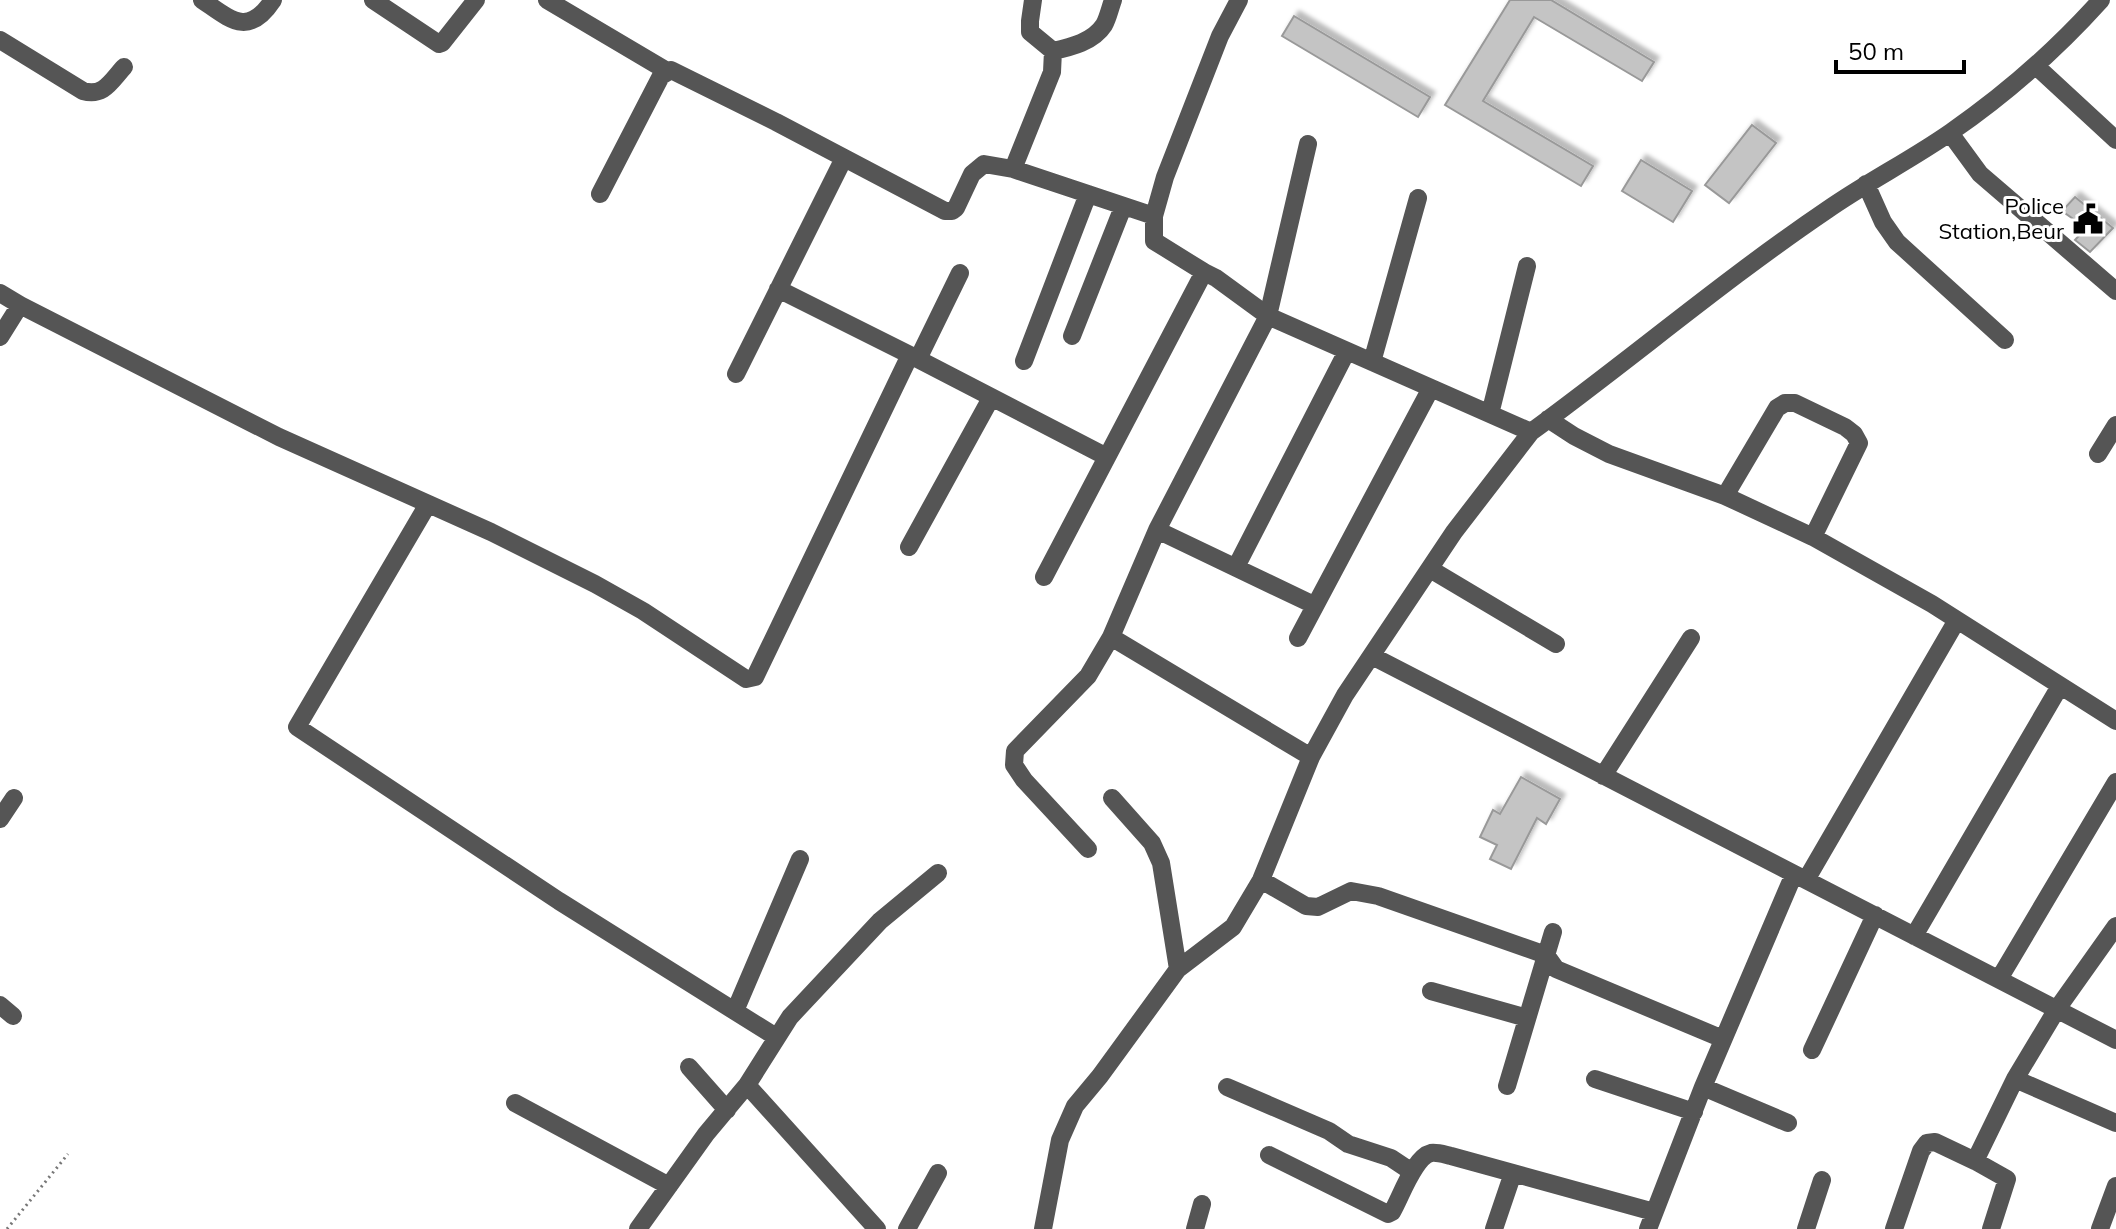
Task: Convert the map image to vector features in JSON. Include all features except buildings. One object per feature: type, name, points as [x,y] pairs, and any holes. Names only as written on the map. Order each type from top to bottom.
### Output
[{"type":"street","points":[[202,0],[234,22],[242,23],[262,14],[273,0]]},
{"type":"street","points":[[373,0],[439,44],[476,0]]},
{"type":"street","points":[[547,0],[667,71],[676,71],[945,211],[956,208],[972,174],[984,164],[1013,169],[1154,216]]},
{"type":"street","points":[[1033,0],[1030,32],[1053,51]]},
{"type":"street","points":[[1053,51],[1076,46],[1093,36],[1104,25],[1113,0]]},
{"type":"street","points":[[1239,0],[1220,36],[1170,163],[1154,216],[1154,241],[1216,278],[1268,316],[1531,432]]},
{"type":"street","points":[[1043,1229],[1060,1140],[1075,1106],[1178,969],[1233,927],[1261,880],[1311,757],[1345,695],[1454,532],[1531,432],[1785,240],[1866,184],[1950,133],[2036,66],[2101,0]]},
{"type":"street","points":[[0,40],[90,93],[101,92],[124,67]]},
{"type":"street","points":[[1013,169],[1052,72],[1053,51]]},
{"type":"street","points":[[2036,66],[2116,140]]},
{"type":"street","points":[[600,194],[661,76],[667,71]]},
{"type":"street","points":[[1950,133],[1980,174],[2116,291]]},
{"type":"street","points":[[1088,849],[1024,780],[1014,765],[1015,751],[1088,676],[1111,637],[1157,530],[1268,316],[1308,144]]},
{"type":"street","points":[[736,374],[844,158]]},
{"type":"street","points":[[1866,184],[1883,222],[1897,242],[2005,340]]},
{"type":"street","points":[[1024,361],[1088,194]]},
{"type":"street","points":[[1372,362],[1418,198]]},
{"type":"street","points":[[1072,336],[1123,207]]},
{"type":"street","points":[[1490,414],[1527,266]]},
{"type":"street","points":[[1044,577],[1204,272]]},
{"type":"street","points":[[0,293],[279,437],[491,532],[595,584],[750,680],[755,677],[914,357],[960,273]]},
{"type":"street","points":[[778,289],[1107,457]]},
{"type":"street","points":[[0,337],[20,305]]},
{"type":"street","points":[[1236,567],[1347,351]]},
{"type":"street","points":[[1298,638],[1431,388]]},
{"type":"street","points":[[909,547],[991,398]]},
{"type":"street","points":[[1725,496],[1777,408],[1785,403],[1795,403],[1845,427],[1859,443],[1813,537]]},
{"type":"street","points":[[1548,419],[1609,454],[1725,496],[1813,537],[1932,604],[2116,721]]},
{"type":"street","points":[[2098,454],[2116,425]]},
{"type":"street","points":[[428,504],[297,727],[559,901],[776,1037]]},
{"type":"street","points":[[1157,530],[1314,605]]},
{"type":"street","points":[[1430,569],[1556,644]]},
{"type":"street","points":[[1269,1155],[1388,1214],[1392,1212],[1412,1172],[1422,1159],[1432,1153],[1513,1173],[1651,1220],[1723,1039],[1800,877],[1957,620]]},
{"type":"street","points":[[1111,637],[1311,757]]},
{"type":"street","points":[[1603,776],[1691,638]]},
{"type":"street","points":[[1372,656],[2116,1040]]},
{"type":"street","points":[[1914,936],[2060,686]]},
{"type":"street","points":[[1999,979],[2116,782]]},
{"type":"street","points":[[0,819],[14,798]]},
{"type":"street","points":[[1112,798],[1152,843],[1161,863],[1178,969]]},
{"type":"street","points":[[735,1011],[800,859]]},
{"type":"street","points":[[638,1229],[706,1134],[747,1085],[790,1017],[880,921],[938,873]]},
{"type":"street","points":[[1261,880],[1306,906],[1318,907],[1351,891],[1378,896],[1546,955],[1556,969],[1723,1039]]},
{"type":"street","points":[[1812,1050],[1875,915]]},
{"type":"street","points":[[1975,1161],[2015,1079],[2057,1009],[2116,926]]},
{"type":"street","points":[[1507,1086],[1553,932]]},
{"type":"street","points":[[1431,991],[1527,1018]]},
{"type":"street","points":[[689,1067],[727,1110]]},
{"type":"street","points":[[1595,1079],[1694,1112]]},
{"type":"street","points":[[2015,1079],[2116,1123]]},
{"type":"street","points":[[747,1085],[877,1229]]},
{"type":"street","points":[[1227,1087],[1329,1131],[1348,1144],[1391,1158],[1412,1172]]},
{"type":"street","points":[[1703,1087],[1788,1123]]},
{"type":"street","points":[[515,1103],[669,1186]]},
{"type":"street","points":[[1894,1229],[1921,1151],[1927,1143],[1935,1142],[2007,1179],[1991,1229]]},
{"type":"street","points":[[907,1229],[938,1173]]},
{"type":"street","points":[[1494,1229],[1513,1173]]},
{"type":"street","points":[[1806,1229],[1822,1180]]},
{"type":"street","points":[[2100,1229],[2116,1186]]},
{"type":"street","points":[[1195,1229],[1202,1204]]},
{"type":"path","points":[[7,1229],[68,1154]]},
{"type":"place","name":"Police Station,Beur","points":[[2088,219]]}]
